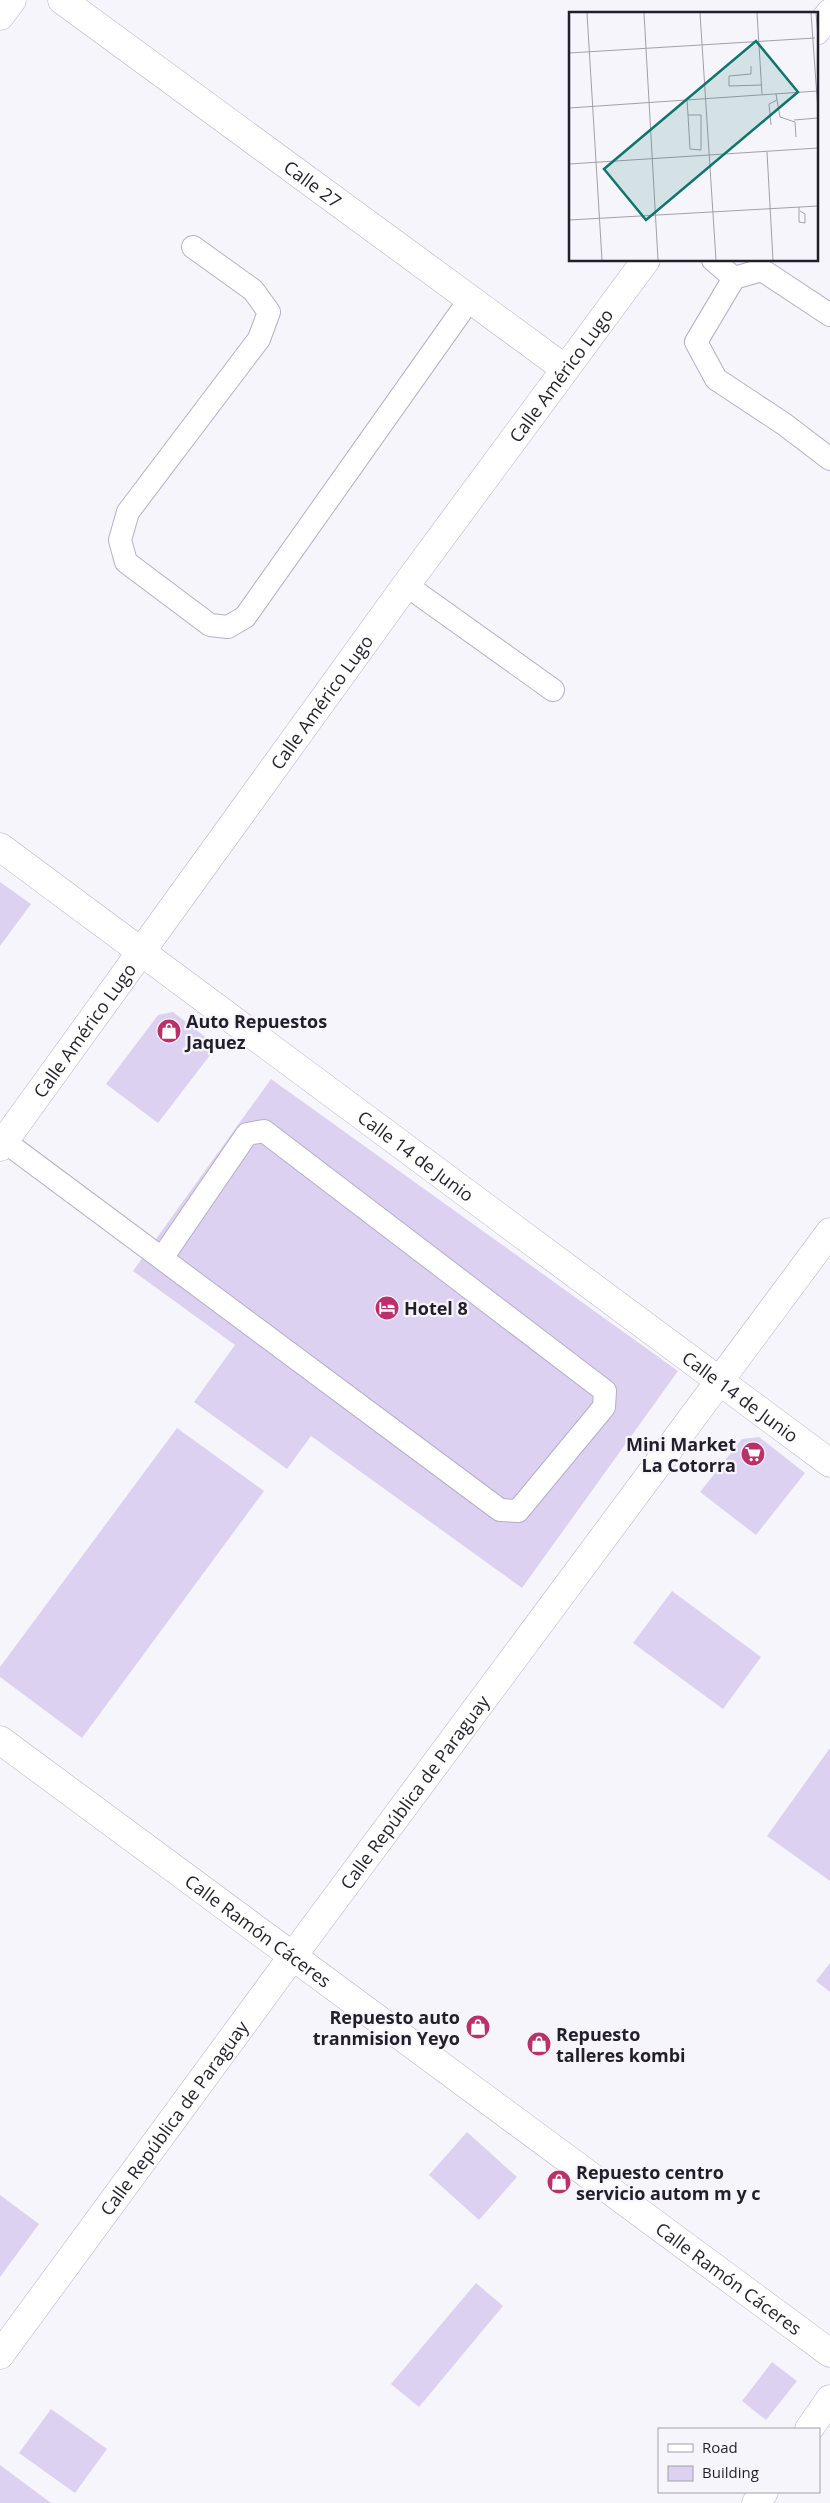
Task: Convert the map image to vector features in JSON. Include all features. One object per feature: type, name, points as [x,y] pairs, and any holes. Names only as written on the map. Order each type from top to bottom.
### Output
[{"type":"street","points":[[0,16],[12,0]]},
{"type":"street","name":"Calle 27","points":[[62,0],[564,368]]},
{"type":"street","points":[[818,28],[830,13]]},
{"type":"street","name":"Calle Américo Lugo","points":[[2,1144],[564,368],[645,261]]},
{"type":"street","name":"Calle 14 de Junio","points":[[0,847],[830,1463]]},
{"type":"street","name":"Calle República de Paraguay","points":[[0,2356],[292,1957],[830,1232]]},
{"type":"street","name":"Calle Ramón Cáceres","points":[[0,1740],[830,2354]]},
{"type":"street","points":[[809,2428],[830,2399]]},
{"type":"lane","points":[[193,247],[254,290],[269,312],[259,339],[128,512],[120,540],[126,562],[210,625],[228,628],[245,617],[470,299]]},
{"type":"lane","points":[[714,261],[734,278]]},
{"type":"lane","points":[[830,315],[762,270],[734,278],[696,342],[716,379],[784,424],[830,459]]},
{"type":"lane","points":[[406,585],[553,690]]},
{"type":"lane","points":[[2,1144],[162,1258],[500,1510],[518,1511],[604,1407],[605,1391],[264,1131],[247,1134],[162,1258]]},
{"type":"building","points":[[0,882],[31,904],[0,946]]},
{"type":"building","points":[[173,1012],[217,1046],[158,1123],[106,1084],[158,1015]]},
{"type":"building","name":"Hotel 8","points":[[271,1079],[678,1371],[522,1588],[311,1436],[287,1469],[194,1402],[235,1345],[133,1271]]},
{"type":"building","points":[[177,1428],[264,1491],[82,1738],[0,1677],[0,1667]]},
{"type":"building","points":[[759,1437],[805,1473],[756,1535],[700,1492],[742,1439]]},
{"type":"building","points":[[672,1591],[761,1657],[723,1709],[633,1643]]},
{"type":"building","points":[[830,1748],[830,1881],[767,1836]]},
{"type":"building","points":[[830,1963],[830,1992],[816,1981]]},
{"type":"building","points":[[467,2132],[517,2177],[479,2220],[429,2175]]},
{"type":"building","points":[[0,2195],[39,2224],[0,2277]]},
{"type":"building","points":[[476,2283],[503,2306],[419,2407],[391,2384]]},
{"type":"building","points":[[772,2362],[797,2381],[766,2420],[742,2401]]},
{"type":"building","points":[[51,2409],[107,2449],[75,2493],[19,2453]]},
{"type":"building","points":[[0,2465],[51,2503],[0,2503]]},
{"type":"place","name":"Auto Repuestos Jaquez","points":[[169,1031]]},
{"type":"place","name":"Hotel 8","points":[[387,1308]]},
{"type":"place","name":"Mini Market La Cotorra","points":[[753,1454]]},
{"type":"place","name":"Repuesto auto tranmision Yeyo","points":[[478,2027]]},
{"type":"place","name":"Repuesto talleres kombi","points":[[539,2044]]},
{"type":"place","name":"Repuesto centro servicio autom m y c","points":[[559,2182]]}]
